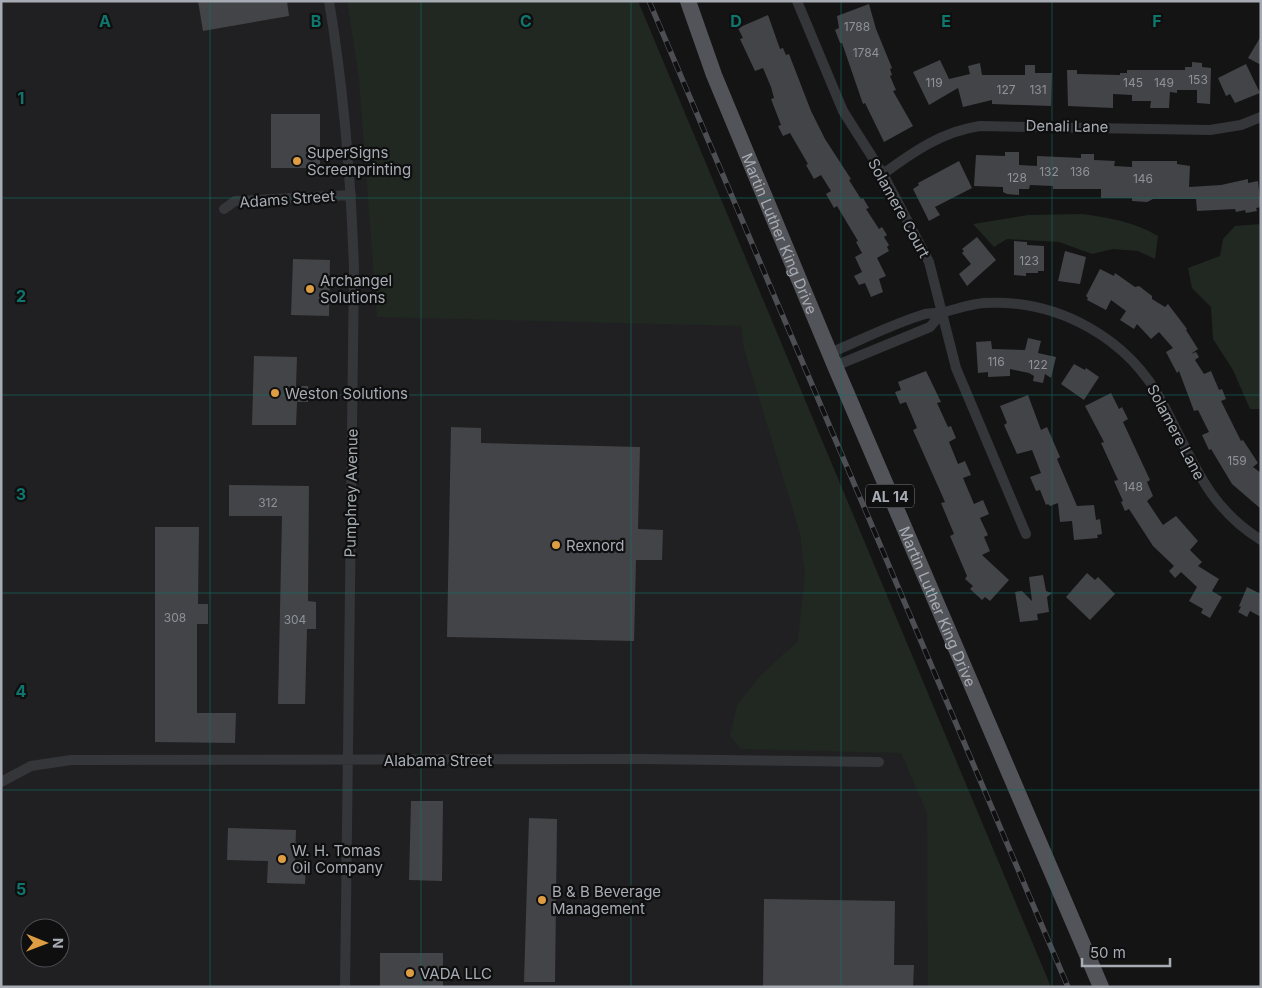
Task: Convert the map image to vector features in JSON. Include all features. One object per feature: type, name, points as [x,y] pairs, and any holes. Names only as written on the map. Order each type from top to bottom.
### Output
[{"type":"main road","name":"Martin Luther King Drive","points":[[688,1],[714,75],[832,359],[1101,987]]},
{"type":"street","name":"Pumphrey Avenue","points":[[329,1],[337,48],[351,195],[354,270],[345,987]]},
{"type":"street","name":"Solamere Court","points":[[797,1],[843,111],[883,174],[929,262],[944,312],[956,368],[1026,534]]},
{"type":"street","name":"Denali Lane","points":[[883,174],[942,136],[959,129],[1025,125],[1210,130],[1241,125],[1261,117]]},
{"type":"street","name":"Adams Street","points":[[224,209],[235,201],[351,195]]},
{"type":"street","name":"Solamere Lane","points":[[832,359],[926,314],[983,304],[1021,305],[1069,318],[1096,331],[1125,354],[1156,392],[1202,482],[1214,499],[1228,515],[1261,540]]},
{"type":"street","name":"Alabama Street","points":[[1,782],[31,766],[70,760],[785,760],[879,762]]},
{"type":"shaded area","points":[[1,1],[617,1],[1037,987],[1,987]]},
{"type":"shaded area","points":[[347,1],[638,1],[1051,987],[928,987],[927,813],[901,753],[741,749],[730,736],[737,705],[760,676],[798,641],[805,575],[800,533],[744,349],[741,326],[377,317],[359,78]]},
{"type":"shaded area","points":[[1083,214],[1131,224],[1158,236],[1155,259],[1138,251],[1113,249],[1092,254],[1059,242],[1007,239],[994,247],[973,224],[1028,215]]},
{"type":"shaded area","points":[[1261,224],[1261,409],[1250,409],[1233,370],[1213,339],[1211,307],[1192,288],[1188,268],[1220,256],[1223,239],[1235,226]]},
{"type":"building","points":[[198,1],[287,1],[289,16],[203,31]]},
{"type":"building","points":[[869,4],[876,29],[892,68],[890,69],[892,75],[890,76],[896,90],[893,91],[913,126],[884,142],[865,103],[863,104],[842,43],[840,43],[835,30],[839,28],[837,16]]},
{"type":"building","points":[[768,15],[780,49],[783,48],[786,55],[789,54],[811,111],[825,139],[851,179],[849,180],[861,199],[863,198],[869,208],[866,209],[879,229],[882,227],[887,235],[884,237],[889,245],[887,247],[889,251],[877,258],[886,276],[879,279],[883,292],[871,297],[865,283],[859,285],[854,276],[862,272],[855,257],[862,253],[856,242],[858,241],[837,206],[834,208],[826,194],[831,191],[821,175],[814,179],[806,165],[808,164],[790,133],[783,136],[778,126],[781,125],[771,99],[774,98],[771,87],[763,68],[755,71],[740,39],[743,38],[738,28]]},
{"type":"building","points":[[1261,36],[1261,65],[1248,58]]},
{"type":"building","points":[[940,60],[949,79],[970,74],[968,66],[980,63],[982,75],[1025,75],[1025,65],[1035,65],[1035,73],[1052,73],[1051,106],[992,104],[992,100],[963,107],[958,88],[929,105],[913,72]]},
{"type":"building","points":[[1192,62],[1202,63],[1202,67],[1211,68],[1210,104],[1197,103],[1197,90],[1177,90],[1177,93],[1170,92],[1169,108],[1150,108],[1151,101],[1132,101],[1132,95],[1113,94],[1113,108],[1068,106],[1067,70],[1077,70],[1077,74],[1120,75],[1120,73],[1127,73],[1127,70],[1185,70],[1185,67],[1192,67]]},
{"type":"building","points":[[1246,64],[1260,93],[1235,103],[1230,94],[1226,96],[1218,78]]},
{"type":"building","points":[[271,114],[320,114],[320,168],[271,168]]},
{"type":"building","points":[[1005,152],[1019,152],[1019,165],[1037,166],[1037,156],[1081,158],[1081,154],[1094,154],[1094,160],[1115,161],[1114,166],[1132,167],[1132,161],[1177,161],[1177,164],[1190,166],[1189,187],[1221,185],[1248,179],[1248,183],[1258,181],[1261,207],[1256,208],[1257,211],[1246,213],[1245,210],[1236,212],[1235,209],[1197,211],[1196,199],[1132,201],[1132,198],[1101,198],[1101,189],[1053,189],[1053,186],[1030,185],[1029,189],[1019,189],[1019,195],[1003,192],[1003,187],[974,186],[976,155],[1005,156]]},
{"type":"building","points":[[959,161],[972,188],[935,207],[940,215],[929,221],[913,189],[919,185],[918,183]]},
{"type":"building","points":[[977,237],[996,260],[967,286],[959,274],[971,264],[962,253],[964,251],[962,249]]},
{"type":"building","points":[[1014,241],[1027,242],[1027,245],[1044,246],[1044,271],[1026,273],[1026,276],[1014,275]]},
{"type":"building","points":[[1065,251],[1086,257],[1080,284],[1058,281]]},
{"type":"building","points":[[293,259],[330,260],[329,316],[291,315]]},
{"type":"building","points":[[1100,269],[1114,276],[1115,273],[1135,287],[1139,286],[1152,296],[1152,299],[1165,307],[1168,304],[1187,329],[1198,349],[1191,354],[1196,352],[1199,357],[1195,360],[1204,374],[1211,371],[1219,390],[1222,389],[1226,399],[1221,401],[1241,441],[1243,440],[1258,463],[1253,467],[1261,473],[1261,509],[1232,484],[1211,449],[1209,450],[1202,435],[1209,432],[1198,410],[1194,411],[1179,371],[1177,373],[1166,352],[1173,348],[1159,332],[1151,339],[1137,324],[1134,329],[1120,320],[1126,311],[1111,300],[1106,310],[1087,300],[1086,296]]},
{"type":"building","points":[[1028,338],[1041,341],[1038,353],[1056,357],[1051,378],[1045,374],[1043,383],[1033,381],[1034,376],[1029,373],[1010,369],[1010,376],[988,377],[988,372],[978,373],[976,342],[991,341],[992,349],[1025,350]]},
{"type":"building","points":[[254,356],[297,357],[296,386],[308,386],[308,402],[297,402],[296,425],[252,425]]},
{"type":"building","points":[[1074,364],[1085,370],[1086,368],[1099,377],[1084,400],[1061,384]]},
{"type":"building","points":[[926,371],[941,402],[937,403],[948,427],[951,426],[956,438],[949,442],[958,464],[965,461],[971,475],[963,478],[974,504],[983,500],[989,514],[980,518],[988,535],[984,537],[990,551],[982,555],[1009,580],[990,601],[985,597],[982,600],[970,589],[973,586],[965,579],[967,576],[950,536],[954,534],[941,503],[945,502],[913,430],[917,428],[906,402],[900,404],[895,392],[901,390],[898,382]]},
{"type":"building","points":[[1111,393],[1119,409],[1122,407],[1128,419],[1123,422],[1150,480],[1147,482],[1153,496],[1147,501],[1163,525],[1176,516],[1198,541],[1190,550],[1202,562],[1198,566],[1219,579],[1212,591],[1222,597],[1210,618],[1201,613],[1203,609],[1189,601],[1197,587],[1181,572],[1175,578],[1169,571],[1174,566],[1153,546],[1129,509],[1125,511],[1121,502],[1123,501],[1114,481],[1118,480],[1101,443],[1104,442],[1085,406]]},
{"type":"building","points":[[1028,395],[1041,430],[1047,427],[1060,457],[1057,459],[1077,506],[1094,505],[1096,520],[1100,519],[1102,534],[1097,535],[1098,538],[1074,540],[1072,521],[1060,522],[1058,503],[1050,506],[1046,505],[1040,490],[1036,491],[1030,477],[1041,473],[1032,450],[1017,454],[1004,425],[1007,423],[1000,406]]},
{"type":"building","name":"Rexnord","points":[[451,427],[481,428],[481,443],[640,447],[638,529],[663,530],[662,560],[636,560],[634,641],[447,637]]},
{"type":"building","points":[[229,485],[309,486],[308,601],[316,602],[316,629],[307,629],[305,704],[278,704],[282,516],[229,516]]},
{"type":"building","points":[[155,527],[199,527],[198,604],[208,604],[208,624],[197,624],[197,713],[236,713],[235,743],[155,742]]},
{"type":"building","points":[[1087,573],[1095,580],[1098,577],[1115,594],[1090,620],[1066,597]]},
{"type":"building","points":[[1043,575],[1046,591],[1052,593],[1047,597],[1049,612],[1037,614],[1038,620],[1020,622],[1015,592],[1022,591],[1032,601],[1029,577]]},
{"type":"building","points":[[1247,587],[1261,594],[1261,617],[1250,611],[1247,617],[1238,612]]},
{"type":"building","points":[[411,801],[443,801],[442,881],[409,880]]},
{"type":"building","points":[[529,818],[557,819],[555,982],[524,982]]},
{"type":"building","points":[[228,828],[296,830],[295,862],[306,862],[305,884],[267,883],[268,861],[227,860]]},
{"type":"building","points":[[764,899],[895,901],[894,965],[914,965],[913,987],[763,987]]},
{"type":"building","points":[[380,953],[443,953],[443,987],[380,987]]},
{"type":"railway","points":[[649,1],[1068,987]]},
{"type":"place","name":"SuperSigns Screenprinting","points":[[297,161]]},
{"type":"place","name":"Archangel Solutions","points":[[310,289]]},
{"type":"place","name":"Weston Solutions","points":[[275,393]]},
{"type":"place","name":"Rexnord","points":[[556,545]]},
{"type":"place","name":"W. H. Tomas Oil Company","points":[[282,859]]},
{"type":"place","name":"B & B Beverage Management","points":[[542,900]]},
{"type":"place","name":"VADA LLC","points":[[410,973]]}]
